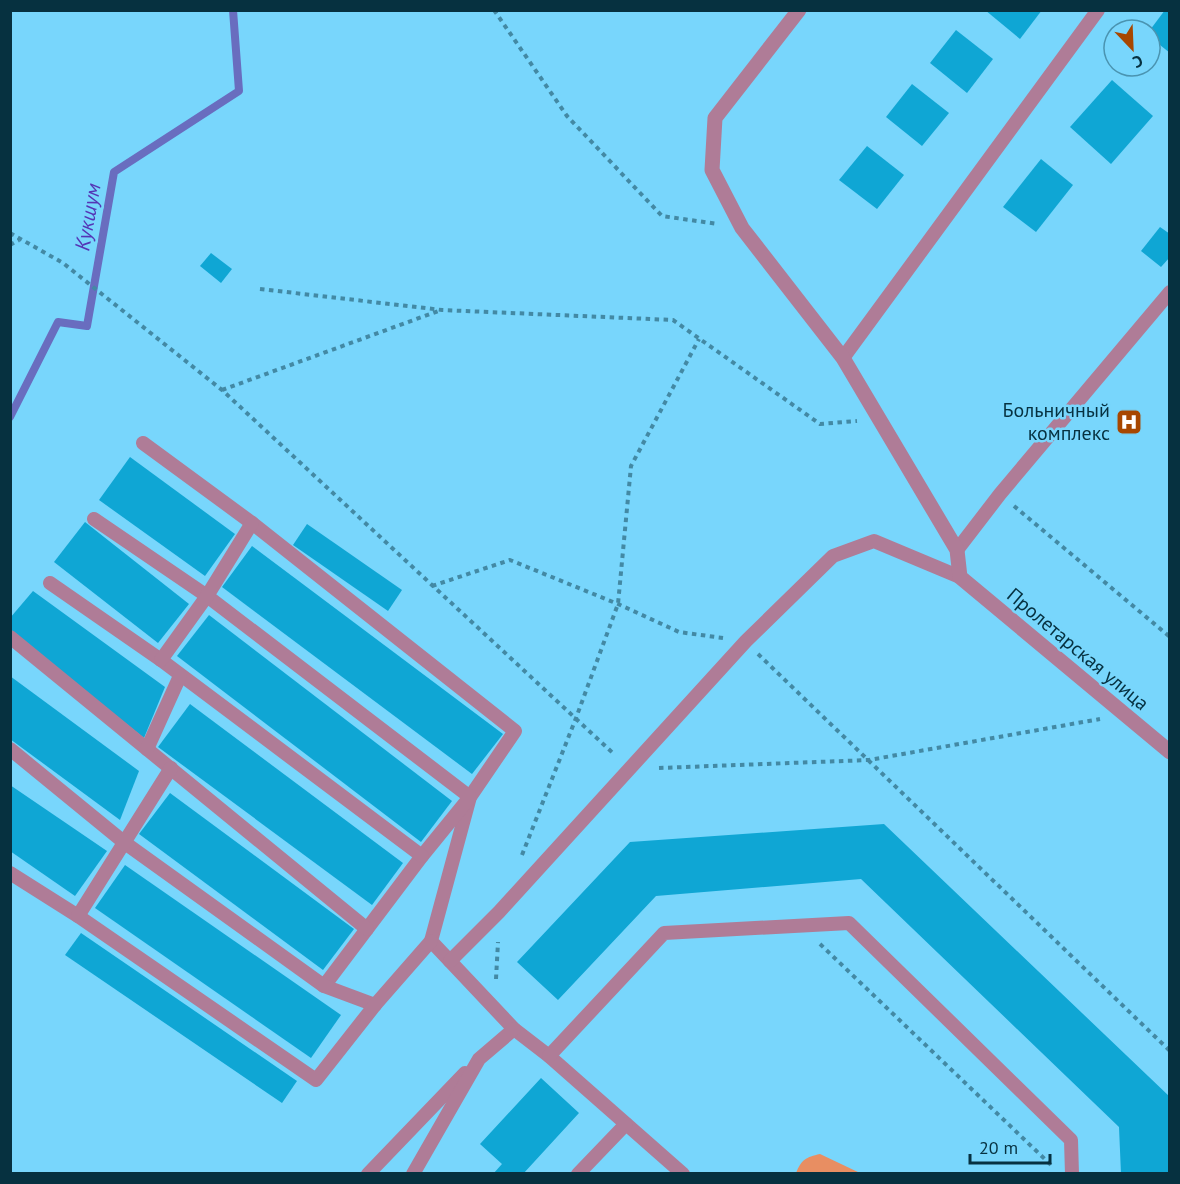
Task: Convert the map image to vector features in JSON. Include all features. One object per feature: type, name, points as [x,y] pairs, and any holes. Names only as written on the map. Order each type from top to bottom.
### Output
[{"type":"street","points":[[799,10],[715,118],[712,170],[742,228],[843,358],[957,550],[960,577]]},
{"type":"street","name":"Пролетарская улица","points":[[960,577],[1170,752]]},
{"type":"lane","points":[[843,358],[1098,10]]},
{"type":"lane","points":[[957,550],[1000,494],[1170,292]]},
{"type":"lane","points":[[144,443],[252,523],[515,731],[470,797],[422,856],[324,986]]},
{"type":"lane","points":[[94,519],[207,596],[470,797]]},
{"type":"lane","points":[[161,660],[207,596],[252,523]]},
{"type":"lane","points":[[450,961],[500,912],[746,641],[833,556],[874,541],[960,577]]},
{"type":"lane","points":[[50,583],[161,660],[422,856]]},
{"type":"lane","points":[[10,637],[368,929]]},
{"type":"lane","points":[[147,748],[180,676]]},
{"type":"lane","points":[[10,749],[125,843],[324,986],[375,1005]]},
{"type":"lane","points":[[78,916],[171,768]]},
{"type":"lane","points":[[10,873],[78,916],[316,1080],[375,1005],[431,941],[470,797]]},
{"type":"lane","points":[[549,1056],[664,933],[849,923],[1071,1140],[1072,1173]]},
{"type":"lane","points":[[431,941],[495,1006],[514,1029],[549,1056],[678,1172]]},
{"type":"lane","points":[[368,1173],[479,1059],[514,1029]]},
{"type":"lane","points":[[413,1173],[479,1059]]},
{"type":"lane","points":[[578,1173],[626,1124]]},
{"type":"path","points":[[494,10],[567,116],[662,216],[742,228]]},
{"type":"path","points":[[10,233],[63,263],[222,390],[630,769],[869,760],[1125,715]]},
{"type":"path","points":[[10,245],[20,240]]},
{"type":"path","points":[[260,289],[442,310],[673,320],[819,424],[879,419]]},
{"type":"path","points":[[222,390],[442,310]]},
{"type":"path","points":[[521,858],[618,604],[631,466],[699,339]]},
{"type":"path","points":[[1000,494],[1170,637]]},
{"type":"path","points":[[432,586],[510,560],[618,604],[679,632],[746,641],[1170,1051]]},
{"type":"path","points":[[495,1006],[500,912]]},
{"type":"path","points":[[800,925],[1051,1165]]},
{"type":"shaded area","points":[[820,1154],[860,1173],[796,1173],[805,1160]]},
{"type":"building","points":[[985,10],[1042,10],[1020,39]]},
{"type":"building","points":[[1165,10],[1170,10],[1170,53],[1162,47],[1162,18],[1159,18]]},
{"type":"building","points":[[956,30],[993,59],[967,93],[930,63]]},
{"type":"building","points":[[1112,80],[1153,116],[1111,164],[1070,127]]},
{"type":"building","points":[[912,84],[949,113],[922,146],[886,117]]},
{"type":"building","points":[[867,146],[904,175],[877,209],[839,180]]},
{"type":"building","points":[[1041,159],[1073,185],[1036,232],[1003,207]]},
{"type":"building","points":[[1160,227],[1170,234],[1170,257],[1161,267],[1141,251]]},
{"type":"building","points":[[211,253],[232,269],[221,283],[200,266]]},
{"type":"building","points":[[130,457],[235,534],[205,576],[99,500]]},
{"type":"building","points":[[85,522],[189,604],[158,643],[54,562]]},
{"type":"building","points":[[307,524],[402,590],[388,611],[293,545]]},
{"type":"building","points":[[252,546],[503,734],[472,774],[222,587]]},
{"type":"building","points":[[33,591],[165,687],[144,738],[10,631],[10,618]]},
{"type":"building","points":[[209,615],[452,801],[421,842],[177,656]]},
{"type":"building","points":[[10,676],[139,771],[120,820],[10,739]]},
{"type":"building","points":[[190,704],[403,863],[372,905],[158,747]]},
{"type":"building","points":[[10,785],[107,851],[75,896],[10,851]]},
{"type":"building","points":[[170,793],[354,929],[323,970],[139,834]]},
{"type":"building","points":[[884,824],[1170,1097],[1170,1174],[1121,1174],[1119,1127],[861,879],[656,896],[558,1000],[517,962],[630,842]]},
{"type":"building","points":[[125,865],[341,1015],[311,1058],[95,908]]},
{"type":"building","points":[[81,933],[297,1081],[282,1103],[65,955]]},
{"type":"building","points":[[541,1078],[579,1113],[523,1174],[493,1174],[502,1164],[480,1144]]},
{"type":"waterway","name":"Кукшум","points":[[10,417],[58,322],[87,326],[114,172],[239,91],[233,10]]},
{"type":"place","name":"Больничный комплекс","points":[[1129,422]]}]
